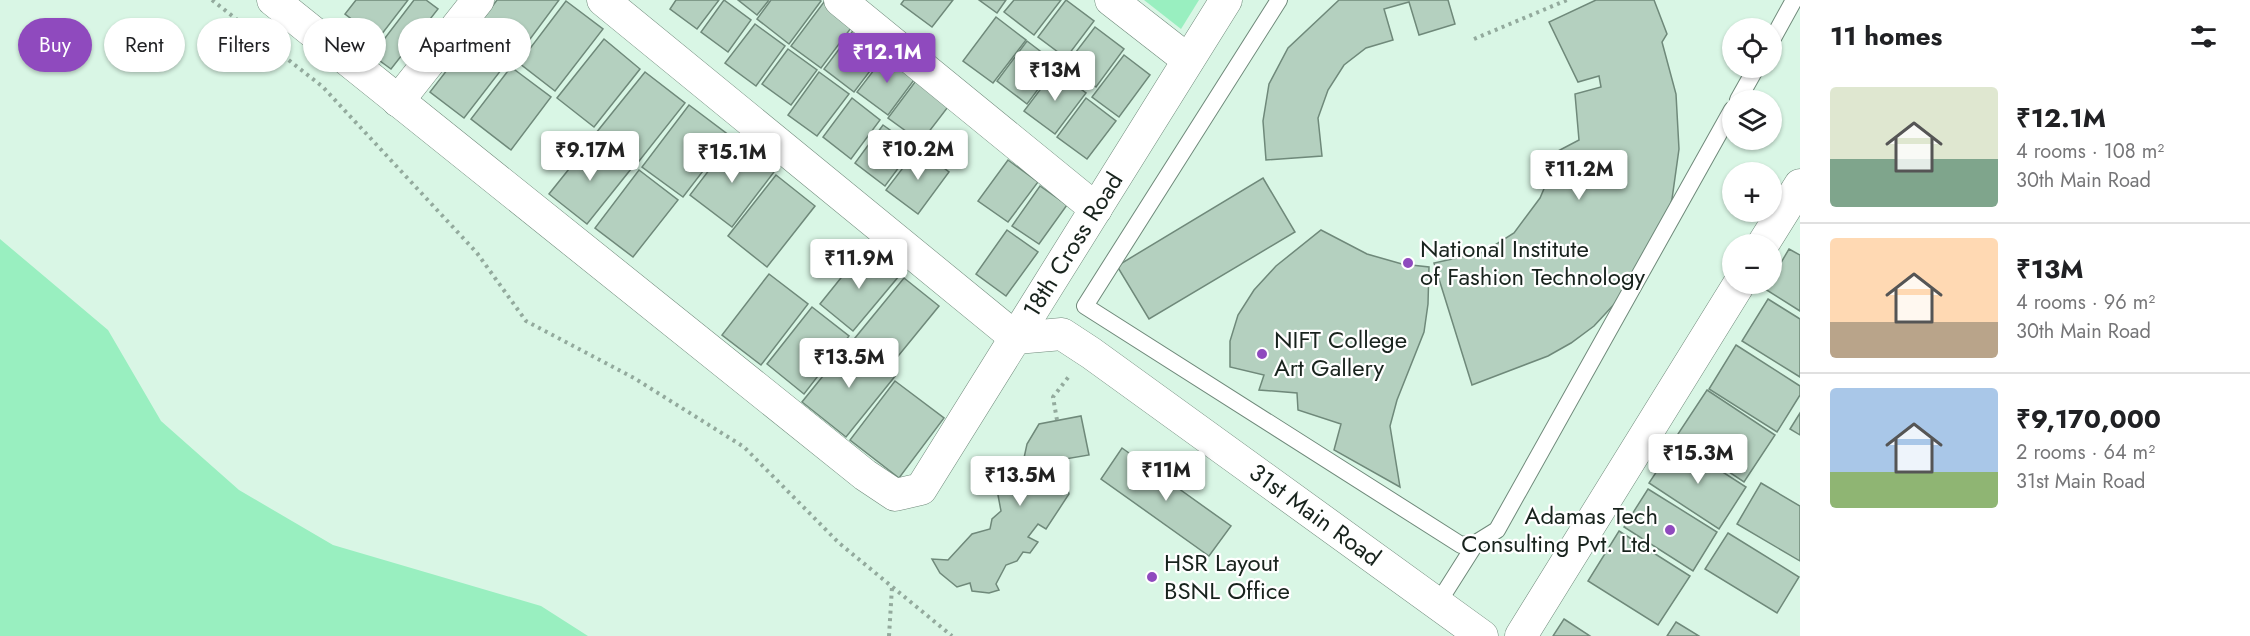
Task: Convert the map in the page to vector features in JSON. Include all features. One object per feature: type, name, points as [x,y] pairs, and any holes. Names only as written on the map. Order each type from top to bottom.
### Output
[{"type":"street","points":[[273,0],[398,101],[478,0]]},
{"type":"street","points":[[603,0],[1016,338]]},
{"type":"street","points":[[840,0],[1096,209]]},
{"type":"street","points":[[1111,0],[1188,60]]},
{"type":"street","name":"18th Cross Road","points":[[398,101],[865,475],[895,495],[921,489],[1226,0]]},
{"type":"street","points":[[1769,234],[1800,185]]},
{"type":"street","points":[[1521,636],[1733,294]]},
{"type":"street","name":"31st Main Road","points":[[1016,338],[1062,334],[1482,636]]},
{"type":"lane","points":[[1279,0],[1085,306],[1461,545],[1476,543],[1497,530],[1722,128]]},
{"type":"lane","points":[[1782,23],[1794,2]]},
{"type":"lane","points":[[1438,603],[1476,543]]},
{"type":"path","points":[[212,0],[323,87],[477,253],[526,321],[634,378],[744,447],[839,543],[952,636]]},
{"type":"path","points":[[1474,39],[1567,0]]},
{"type":"path","points":[[1057,420],[1053,397],[1062,383],[1091,353]]},
{"type":"path","points":[[889,636],[891,587]]},
{"type":"green space","points":[[1144,0],[1199,0],[1181,29]]},
{"type":"green space","points":[[0,239],[108,330],[161,421],[239,490],[333,545],[541,606],[588,636],[0,636]]},
{"type":"building","points":[[356,0],[408,0],[386,29],[386,18],[350,18],[345,14]]},
{"type":"building","points":[[414,0],[426,0],[438,9],[431,18],[400,18]]},
{"type":"building","points":[[497,0],[559,0],[531,38],[531,18],[484,18]]},
{"type":"building","points":[[676,0],[719,0],[697,29],[670,9]]},
{"type":"building","points":[[724,0],[751,20],[728,52],[701,32]]},
{"type":"building","points":[[738,0],[769,0],[757,15]]},
{"type":"building","points":[[771,0],[821,1],[789,44],[757,19]]},
{"type":"building","points":[[904,0],[953,0],[932,27],[901,4]]},
{"type":"building","points":[[979,0],[1006,0],[997,13]]},
{"type":"building","points":[[1014,0],[1061,0],[1034,35],[1004,12]]},
{"type":"building","points":[[1066,0],[1094,21],[1066,58],[1038,37]]},
{"type":"building","points":[[1339,0],[1448,0],[1455,24],[1419,35],[1409,2],[1384,9],[1393,40],[1366,48],[1344,65],[1328,90],[1318,118],[1322,156],[1266,160],[1263,121],[1269,84],[1288,48]]},
{"type":"building","points":[[1596,0],[1654,0],[1667,34],[1662,42],[1676,94],[1679,149],[1667,219],[1651,251],[1625,283],[1630,287],[1594,326],[1548,356],[1472,385],[1434,263],[1484,252],[1514,233],[1540,198],[1556,152],[1579,140],[1575,94],[1601,87],[1599,76],[1578,82],[1549,22]]},
{"type":"building","points":[[566,1],[603,29],[555,91],[531,72],[531,47]]},
{"type":"building","points":[[824,2],[854,24],[821,68],[791,46]]},
{"type":"building","points":[[996,17],[1026,40],[993,83],[963,61]]},
{"type":"building","points":[[398,21],[398,60],[391,69],[386,65],[386,37]]},
{"type":"building","points":[[755,24],[785,46],[756,86],[725,63]]},
{"type":"building","points":[[1095,27],[1124,49],[1096,87],[1066,65]]},
{"type":"building","points":[[855,28],[886,50],[854,92],[824,69]]},
{"type":"building","points":[[604,39],[640,69],[594,127],[557,98]]},
{"type":"building","points":[[1027,41],[1057,64],[1027,104],[997,81]]},
{"type":"building","points":[[788,49],[817,70],[791,105],[762,84]]},
{"type":"building","points":[[887,53],[917,76],[888,115],[857,92]]},
{"type":"building","points":[[1124,55],[1150,75],[1119,117],[1092,97]]},
{"type":"building","points":[[1055,70],[1086,93],[1055,134],[1024,111]]},
{"type":"building","points":[[445,72],[500,72],[464,118],[430,92]]},
{"type":"building","points":[[507,72],[518,72],[551,97],[511,150],[471,119]]},
{"type":"building","points":[[645,72],[685,103],[636,165],[596,133]]},
{"type":"building","points":[[819,72],[849,94],[817,136],[788,115]]},
{"type":"building","points":[[918,78],[951,103],[921,142],[888,118]]},
{"type":"building","points":[[852,98],[880,120],[851,159],[823,137]]},
{"type":"building","points":[[1086,98],[1116,121],[1087,159],[1057,137]]},
{"type":"building","points":[[689,105],[730,136],[683,197],[642,167]]},
{"type":"building","points":[[883,125],[914,147],[885,186],[855,163]]},
{"type":"building","points":[[593,139],[631,169],[587,224],[549,194]]},
{"type":"building","points":[[732,140],[774,172],[732,227],[690,195]]},
{"type":"building","points":[[918,148],[949,172],[918,214],[886,190]]},
{"type":"building","points":[[1008,160],[1038,182],[1008,222],[978,201]]},
{"type":"building","points":[[639,170],[678,200],[633,257],[595,228]]},
{"type":"building","points":[[776,175],[815,206],[767,267],[728,236]]},
{"type":"building","points":[[1263,178],[1295,232],[1149,319],[1117,266]]},
{"type":"building","points":[[1040,186],[1067,205],[1039,244],[1012,226]]},
{"type":"building","points":[[1007,230],[1038,252],[1006,296],[976,274]]},
{"type":"building","points":[[1321,230],[1367,254],[1402,264],[1429,267],[1428,304],[1424,332],[1397,400],[1390,426],[1400,487],[1334,450],[1341,424],[1298,410],[1297,393],[1259,390],[1264,375],[1230,367],[1230,341],[1238,315],[1254,290],[1276,266]]},
{"type":"building","points":[[865,248],[899,276],[853,331],[820,304]]},
{"type":"building","points":[[1789,249],[1800,255],[1800,311],[1773,294],[1782,294],[1782,261]]},
{"type":"building","points":[[769,274],[808,304],[761,365],[722,335]]},
{"type":"building","points":[[904,278],[939,306],[890,366],[855,338]]},
{"type":"building","points":[[1768,299],[1800,319],[1800,377],[1742,341]]},
{"type":"building","points":[[812,307],[849,336],[804,394],[767,364]]},
{"type":"building","points":[[852,340],[896,375],[846,437],[802,402]]},
{"type":"building","points":[[1736,345],[1800,386],[1800,395],[1777,432],[1709,389]]},
{"type":"building","points":[[895,381],[944,418],[899,478],[850,440]]},
{"type":"building","points":[[1707,390],[1775,435],[1744,482],[1676,437]]},
{"type":"building","points":[[1800,413],[1800,435],[1790,429]]},
{"type":"building","points":[[1081,416],[1089,455],[1059,460],[1069,494],[1046,529],[1038,524],[1028,537],[1038,542],[1030,553],[1023,552],[1017,561],[1006,565],[996,584],[999,590],[989,593],[972,591],[970,583],[957,587],[940,573],[932,559],[948,560],[972,534],[990,529],[992,519],[1001,511],[997,490],[1009,485],[1005,477],[1015,459],[1024,458],[1027,444],[1039,424]]},
{"type":"building","points":[[1676,442],[1746,487],[1719,529],[1649,483]]},
{"type":"building","points":[[1122,448],[1231,526],[1209,556],[1101,479]]},
{"type":"building","points":[[1761,483],[1800,506],[1800,561],[1737,524]]},
{"type":"building","name":"Adamas Tech Consulting Pvt. Ltd.","points":[[1648,489],[1717,532],[1693,571],[1624,527]]},
{"type":"building","points":[[1619,531],[1690,576],[1658,625],[1588,581]]},
{"type":"building","points":[[1728,533],[1799,577],[1777,613],[1705,569]]},
{"type":"building","points":[[1564,619],[1590,636],[1553,636]]},
{"type":"building","points":[[1676,622],[1699,636],[1667,636]]},
{"type":"place","name":"National Institute of Fashion Technology","points":[[1408,263]]},
{"type":"place","name":"NIFT College Art Gallery","points":[[1262,354]]},
{"type":"place","name":"Adamas Tech Consulting Pvt. Ltd.","points":[[1670,530]]},
{"type":"place","name":"HSR Layout BSNL Office","points":[[1152,577]]}]
